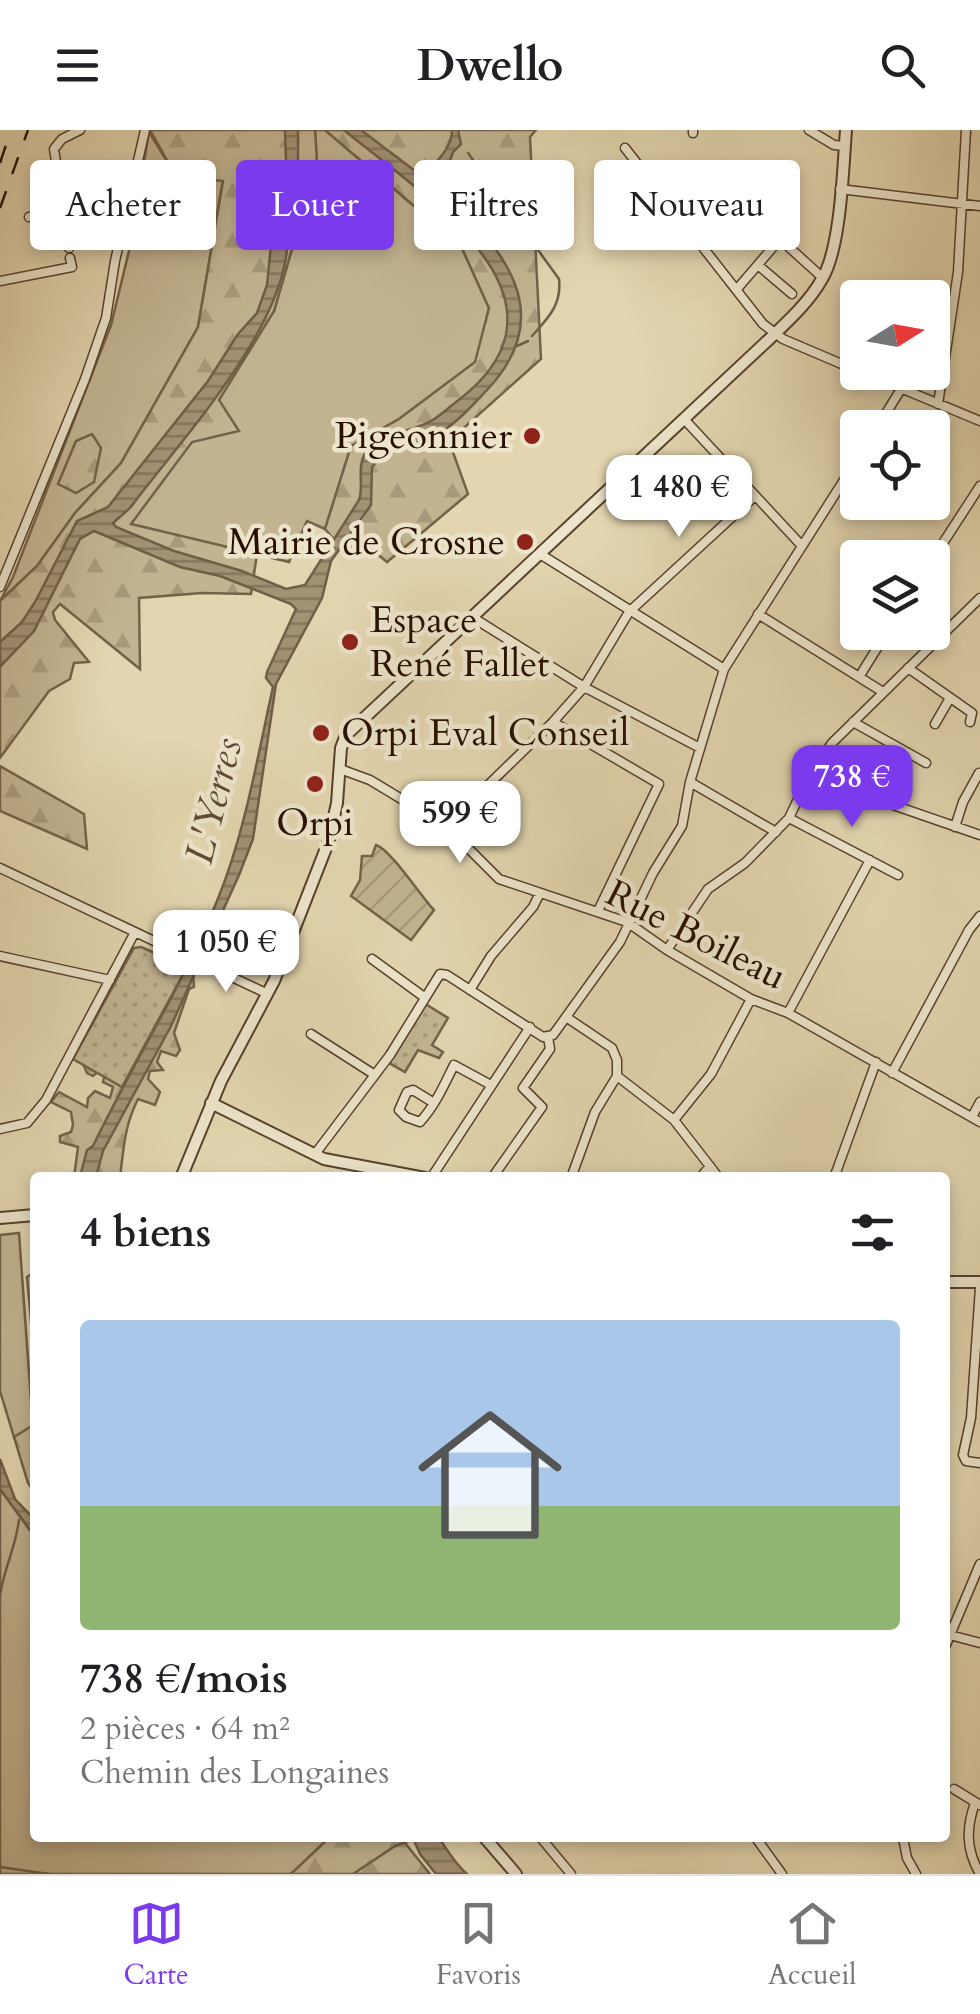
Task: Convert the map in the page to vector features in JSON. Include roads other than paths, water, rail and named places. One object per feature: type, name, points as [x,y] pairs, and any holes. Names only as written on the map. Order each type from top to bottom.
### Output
[{"type":"street","points":[[56,160],[54,149],[62,139],[80,130]]},
{"type":"street","points":[[0,587],[106,318],[145,130]]},
{"type":"street","points":[[809,130],[834,145],[845,146]]},
{"type":"street","points":[[183,1172],[211,1103],[268,994],[328,843],[338,803],[342,741],[350,728],[775,334],[824,278],[833,249],[846,130]]},
{"type":"street","points":[[938,404],[958,272],[966,130]]},
{"type":"street","points":[[625,148],[764,324],[775,334],[840,363]]},
{"type":"street","points":[[840,188],[980,206]]},
{"type":"street","points":[[737,289],[771,250]]},
{"type":"street","points":[[792,250],[824,278]]},
{"type":"street","points":[[0,280],[72,267],[70,258]]},
{"type":"street","points":[[758,265],[792,294]]},
{"type":"street","points":[[903,390],[980,421]]},
{"type":"street","points":[[684,419],[802,546]]},
{"type":"street","points":[[548,1037],[630,924],[653,873],[682,826],[690,782],[724,669],[840,486]]},
{"type":"street","points":[[945,540],[980,486]]},
{"type":"street","points":[[446,826],[553,722],[584,686],[628,612],[756,496]]},
{"type":"street","points":[[540,554],[724,669]]},
{"type":"street","points":[[668,950],[708,889],[745,863],[790,818],[809,776],[832,742],[980,598]]},
{"type":"street","points":[[758,614],[882,692]]},
{"type":"street","points":[[472,616],[584,686],[700,748]]},
{"type":"street","points":[[859,677],[876,650]]},
{"type":"street","points":[[908,668],[972,713],[970,722]]},
{"type":"street","points":[[935,724],[950,698]]},
{"type":"street","points":[[553,722],[659,784],[598,911]]},
{"type":"street","points":[[854,722],[926,763]]},
{"type":"street","name":"Rue Boileau","points":[[340,769],[370,780],[446,826],[499,879],[630,924],[751,999],[788,1013],[976,1119]]},
{"type":"street","points":[[955,827],[979,773]]},
{"type":"street","points":[[809,776],[980,835]]},
{"type":"street","points":[[690,782],[776,832]]},
{"type":"street","points":[[790,818],[898,874]]},
{"type":"street","points":[[788,1013],[870,860]]},
{"type":"street","points":[[0,868],[268,994]]},
{"type":"street","points":[[470,990],[540,893]]},
{"type":"street","points":[[892,1073],[980,916]]},
{"type":"street","points":[[0,1129],[26,1123],[37,1112],[136,932]]},
{"type":"street","points":[[0,956],[110,980]]},
{"type":"street","points":[[372,959],[424,997]]},
{"type":"street","points":[[314,1154],[374,1075],[440,974],[548,1037]]},
{"type":"street","points":[[674,1120],[711,1074],[751,999]]},
{"type":"street","points":[[566,1017],[612,1048],[617,1076],[595,1112],[573,1172]]},
{"type":"street","points":[[432,1172],[530,1028]]},
{"type":"street","points":[[311,1034],[374,1075]]},
{"type":"street","points":[[496,1172],[542,1107],[523,1088],[550,1049],[548,1037]]},
{"type":"street","points":[[836,1172],[876,1062]]},
{"type":"street","points":[[434,1103],[413,1090],[407,1092],[399,1110],[420,1122],[434,1103],[454,1065],[492,1084]]},
{"type":"street","points":[[617,1076],[674,1120],[714,1172]]},
{"type":"street","points":[[976,1119],[980,1102]]},
{"type":"street","points":[[211,1103],[324,1160],[393,1172]]},
{"type":"street","points":[[705,1172],[710,1166]]},
{"type":"street","points":[[0,1218],[30,1215]]},
{"type":"street","points":[[950,1282],[980,1285],[971,1418],[963,1455],[966,1461],[980,1462]]},
{"type":"street","points":[[950,1628],[980,1564]]},
{"type":"street","points":[[950,1635],[980,1644]]},
{"type":"street","points":[[954,1789],[977,1804],[968,1822],[967,1838],[980,1874]]},
{"type":"street","points":[[491,1842],[516,1874]]},
{"type":"street","points":[[544,1842],[571,1874]]},
{"type":"street","points":[[759,1842],[782,1874]]},
{"type":"street","points":[[905,1842],[907,1858],[916,1874]]},
{"type":"waterway","points":[[468,153],[559,279],[556,304],[532,336]]},
{"type":"waterway","points":[[517,346],[528,341]]},
{"type":"waterway","points":[[0,1595],[19,1520]]},
{"type":"waterway","points":[[353,1874],[406,1842]]},
{"type":"waterway","points":[[0,1867],[49,1874]]},
{"type":"railway","points":[[0,163],[11,130]]},
{"type":"railway","points":[[0,208],[28,130]]},
{"type":"place","name":"Pigeonnier","points":[[532,436]]},
{"type":"place","name":"Mairie de Crosne","points":[[525,542]]},
{"type":"place","name":"Espace René Fallet","points":[[350,642]]},
{"type":"place","name":"Orpi Eval Conseil","points":[[321,733]]},
{"type":"place","name":"Orpi","points":[[315,784]]},
{"type":"water label","name":"L'Yerres","points":[[214,801]]}]
